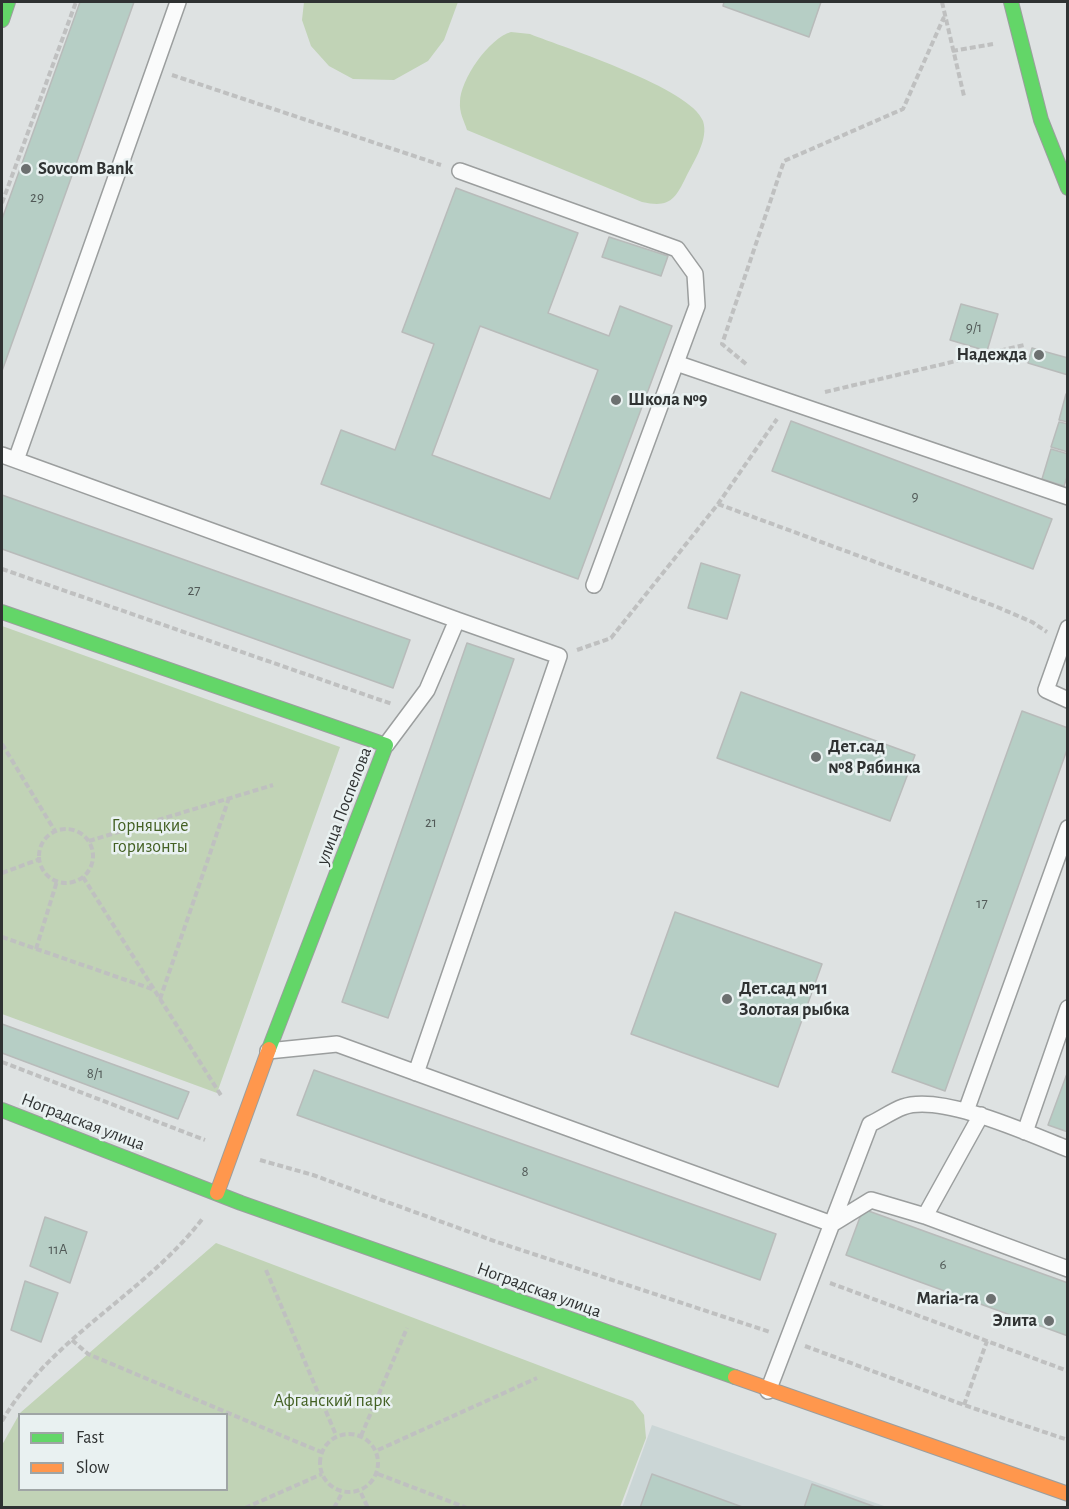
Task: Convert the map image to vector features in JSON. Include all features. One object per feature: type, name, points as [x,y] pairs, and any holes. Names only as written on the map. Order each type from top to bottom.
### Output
[{"type":"street","points":[[2,20],[8,2]]},
{"type":"street","points":[[1011,2],[1041,120],[1068,188]]},
{"type":"street","name":"улица Поспелова","points":[[2,612],[386,745],[268,1051],[217,1193]]},
{"type":"street","name":"Ноградская улица","points":[[2,1110],[217,1193],[768,1390],[1068,1494]]},
{"type":"lane","points":[[178,2],[9,457],[559,656],[416,1073]]},
{"type":"lane","points":[[460,171],[677,249],[695,274],[697,306],[594,585]]},
{"type":"lane","points":[[676,363],[1068,497]]},
{"type":"lane","points":[[386,745],[428,690],[457,620]]},
{"type":"lane","points":[[1068,628],[1065,644],[1046,690],[1068,700]]},
{"type":"lane","points":[[925,1216],[973,1113],[1068,828]]},
{"type":"lane","points":[[1025,1132],[1068,1008]]},
{"type":"lane","points":[[268,1051],[337,1044],[832,1224]]},
{"type":"lane","points":[[768,1390],[870,1124],[905,1106],[945,1106],[973,1113],[1068,1149]]},
{"type":"lane","points":[[832,1224],[871,1200],[925,1216],[1068,1269]]},
{"type":"path","points":[[2,203],[76,2]]},
{"type":"path","points":[[942,2],[964,96]]},
{"type":"path","points":[[747,365],[722,344],[784,161],[903,109],[944,17]]},
{"type":"path","points":[[154,69],[460,171]]},
{"type":"path","points":[[823,392],[1024,345]]},
{"type":"path","points":[[559,656],[611,638],[718,504],[789,400]]},
{"type":"path","points":[[718,504],[995,606],[1032,622],[1065,644]]},
{"type":"path","points":[[2,569],[411,712]]},
{"type":"path","points":[[2,744],[55,831]]},
{"type":"path","points":[[89,841],[273,785]]},
{"type":"path","points":[[159,999],[229,798]]},
{"type":"path","points":[[70,829],[84,835],[89,841],[93,862],[83,877],[74,881],[57,881],[49,876],[40,859],[45,839],[55,831],[70,829]]},
{"type":"path","points":[[2,873],[40,859]]},
{"type":"path","points":[[83,877],[217,1093],[244,1118]]},
{"type":"path","points":[[36,949],[57,881]]},
{"type":"path","points":[[2,937],[153,989]]},
{"type":"path","points":[[2,1062],[187,1131],[232,1152],[313,1175],[497,1242],[669,1297],[964,1406],[1068,1440]]},
{"type":"path","points":[[2,1421],[25,1389],[72,1340],[102,1311],[148,1277],[182,1244],[206,1213]]},
{"type":"path","points":[[266,1270],[336,1435]]},
{"type":"path","points":[[812,1277],[1068,1371]]},
{"type":"path","points":[[361,1436],[407,1328]]},
{"type":"path","points":[[72,1340],[88,1354],[321,1452]]},
{"type":"path","points":[[964,1406],[987,1341]]},
{"type":"path","points":[[378,1450],[537,1378]]},
{"type":"path","points":[[336,1435],[361,1436],[378,1450]]},
{"type":"path","points":[[336,1435],[321,1452],[322,1474],[323,1479],[342,1493],[361,1493],[378,1474],[378,1450]]},
{"type":"path","points":[[245,1508],[322,1474]]},
{"type":"path","points":[[378,1474],[467,1508]]},
{"type":"path","points":[[334,1508],[342,1493]]},
{"type":"path","points":[[361,1493],[368,1508]]},
{"type":"shaded area","points":[[652,1425],[887,1507],[622,1508]]},
{"type":"green space","points":[[304,2],[458,2],[444,40],[428,61],[394,80],[353,79],[329,66],[311,46],[302,20]]},
{"type":"green space","points":[[511,32],[530,34],[625,70],[676,95],[694,108],[703,121],[704,135],[696,157],[674,197],[659,204],[642,202],[467,130],[460,106],[465,83],[485,51],[502,36]]},
{"type":"green space","name":"Горняцкие горизонты","points":[[2,626],[340,747],[217,1093],[2,1014]]},
{"type":"green space","name":"Афганский парк","points":[[216,1243],[633,1401],[644,1415],[646,1438],[620,1507],[2,1507],[2,1445],[18,1417],[18,1491],[228,1491],[228,1413],[20,1413]]},
{"type":"building","points":[[80,2],[134,2],[2,371],[2,219]]},
{"type":"building","points":[[724,2],[821,2],[809,37],[723,6]]},
{"type":"building","name":"Школа №9","points":[[456,188],[578,233],[548,313],[609,336],[620,306],[672,326],[578,579],[321,484],[341,430],[395,450],[434,344],[402,332]],"holes":[[[480,326],[598,370],[550,499],[432,455]]]},
{"type":"building","points":[[609,237],[668,256],[661,276],[602,257]]},
{"type":"building","points":[[961,304],[998,314],[987,351],[950,340]]},
{"type":"building","points":[[1032,348],[1068,358],[1068,375],[1028,363]]},
{"type":"building","points":[[1066,394],[1068,394],[1068,422],[1059,420]]},
{"type":"building","points":[[791,421],[1052,519],[1033,569],[772,471]]},
{"type":"building","points":[[1059,422],[1068,424],[1068,452],[1051,447]]},
{"type":"building","points":[[1051,449],[1068,454],[1068,474],[1064,486],[1042,479]]},
{"type":"building","points":[[2,495],[410,640],[393,688],[2,549]]},
{"type":"building","points":[[701,563],[740,575],[727,619],[688,608]]},
{"type":"building","points":[[467,643],[514,659],[388,1018],[342,1002]]},
{"type":"building","name":"Дет.сад №8 Рябинка","points":[[741,692],[915,755],[890,821],[717,758]]},
{"type":"building","points":[[1022,711],[1068,728],[1068,747],[945,1091],[892,1072]]},
{"type":"building","name":"Дет.сад №11 Золотая рыбка","points":[[675,912],[822,964],[778,1087],[631,1034]]},
{"type":"building","points":[[2,1024],[189,1092],[178,1119],[2,1053]]},
{"type":"building","points":[[314,1070],[776,1234],[760,1280],[297,1115]]},
{"type":"building","points":[[1068,1071],[1068,1132],[1048,1125]]},
{"type":"building","points":[[863,1209],[1068,1283],[1068,1336],[846,1255]]},
{"type":"building","points":[[45,1217],[87,1232],[70,1283],[30,1266]]},
{"type":"building","points":[[25,1281],[58,1293],[41,1342],[11,1330]]},
{"type":"building","points":[[652,1474],[745,1508],[640,1508]]},
{"type":"building","points":[[812,1484],[878,1508],[804,1508]]},
{"type":"traffic: fast","points":[[2,20],[8,2]]},
{"type":"traffic: fast","points":[[1011,2],[1041,120],[1068,188]]},
{"type":"traffic: fast","points":[[2,612],[386,745],[269,1049]]},
{"type":"traffic: fast","points":[[2,1110],[241,1203],[735,1377]]},
{"type":"traffic: slow","points":[[217,1193],[269,1049]]},
{"type":"traffic: slow","points":[[735,1377],[1068,1494]]},
{"type":"place","name":"Sovcom Bank","points":[[26,169]]},
{"type":"place","name":"Надежда","points":[[1039,355]]},
{"type":"place","name":"Школа №9","points":[[616,400]]},
{"type":"place","name":"Дет.сад №8 Рябинка","points":[[816,757]]},
{"type":"place","name":"Дет.сад №11 Золотая рыбка","points":[[727,999]]},
{"type":"place","name":"Maria-ra","points":[[991,1299]]},
{"type":"place","name":"Элита","points":[[1049,1321]]}]
